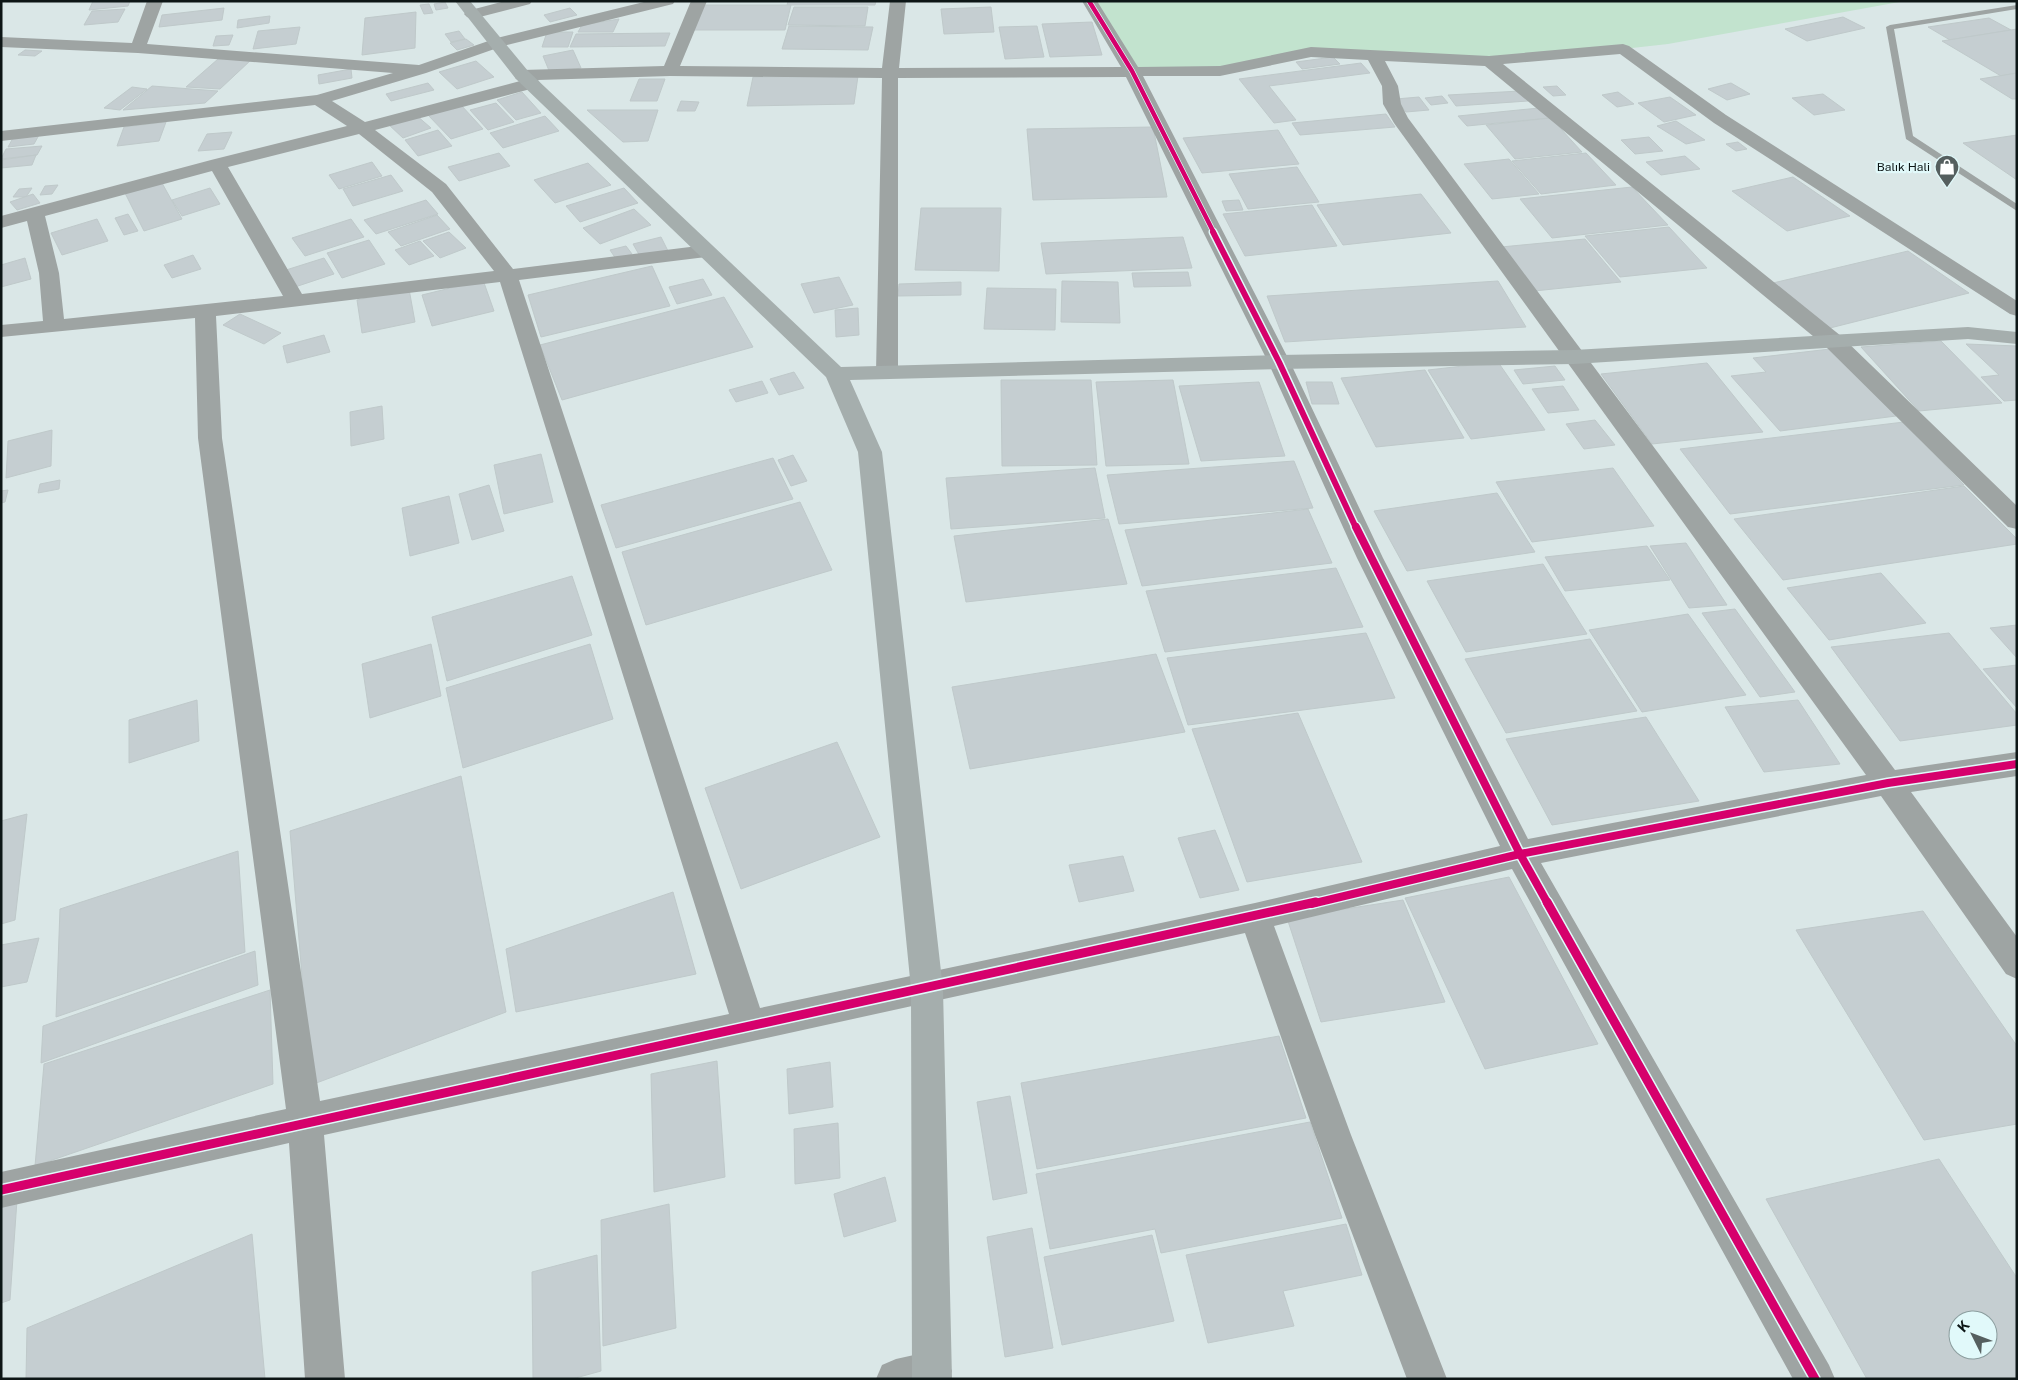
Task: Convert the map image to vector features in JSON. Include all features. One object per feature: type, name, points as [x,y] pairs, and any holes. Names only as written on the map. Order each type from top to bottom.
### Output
[{"type":"street","points":[[138,48],[155,1]]},
{"type":"street","points":[[467,8],[524,1]]},
{"type":"street","points":[[1,136],[318,100],[420,70],[497,43],[668,1]]},
{"type":"street","points":[[670,71],[699,1]]},
{"type":"street","points":[[887,372],[890,73],[898,1]]},
{"type":"street","points":[[1089,1],[1132,71],[1279,362],[1370,558],[1520,854],[1815,1379]]},
{"type":"street","points":[[467,8],[527,79],[836,374],[870,452],[927,989],[920,1376]]},
{"type":"street","points":[[1,42],[138,48],[420,70]]},
{"type":"street","points":[[1,222],[217,164],[362,128],[527,79],[670,71],[890,73],[1220,70],[1311,52],[1488,61],[1623,49],[1720,119],[2017,310]]},
{"type":"street","points":[[1374,55],[1390,86],[1392,104],[1400,120],[1888,783],[2017,964]]},
{"type":"street","points":[[1488,61],[1832,341],[2017,521]]},
{"type":"street","points":[[318,100],[362,128],[439,188],[508,276],[750,1027]]},
{"type":"street","points":[[217,164],[296,301]]},
{"type":"street","points":[[35,213],[49,273],[54,324]]},
{"type":"street","points":[[1,330],[296,301],[706,251]]},
{"type":"street","points":[[205,311],[210,438],[305,1122],[325,1379]]},
{"type":"street","points":[[836,374],[1279,362],[1574,357],[1968,333],[2017,338]]},
{"type":"street","points":[[1,1190],[305,1122],[1255,917],[1520,854],[1888,783],[2017,764]]},
{"type":"street","points":[[1255,917],[1333,1135],[1428,1379]]},
{"type":"lane","points":[[2017,7],[1890,27],[1909,137],[2017,208]]},
{"type":"green space","points":[[1089,1],[1905,1],[1668,44],[1623,49],[1489,61],[1311,52],[1220,71],[1132,71]]},
{"type":"building","points":[[93,1],[130,1],[128,6],[89,10]]},
{"type":"building","points":[[788,1],[876,1],[875,5],[787,5]]},
{"type":"building","points":[[445,2],[448,8],[436,10],[434,4]]},
{"type":"building","points":[[429,4],[433,13],[424,14],[420,5]]},
{"type":"building","points":[[698,5],[791,5],[785,30],[690,30]]},
{"type":"building","points":[[794,7],[868,7],[865,26],[788,25]]},
{"type":"building","points":[[991,7],[994,32],[944,34],[941,9]]},
{"type":"building","points":[[224,8],[222,20],[159,27],[162,15]]},
{"type":"building","points":[[570,8],[577,15],[550,22],[544,15]]},
{"type":"building","points":[[125,9],[118,22],[84,25],[92,11]]},
{"type":"building","points":[[416,12],[415,48],[362,55],[365,18]]},
{"type":"building","points":[[270,16],[269,23],[237,28],[238,20]]},
{"type":"building","points":[[1843,17],[1865,28],[1807,41],[1785,29]]},
{"type":"building","points":[[1989,18],[2011,30],[1950,40],[1928,27]]},
{"type":"building","points":[[619,19],[613,32],[578,32],[582,25]]},
{"type":"building","points":[[1092,22],[1102,55],[1050,57],[1042,24]]},
{"type":"building","points":[[789,26],[873,27],[868,50],[782,49]]},
{"type":"building","points":[[1037,26],[1044,57],[1005,59],[999,27]]},
{"type":"building","points":[[300,27],[296,44],[253,49],[258,31]]},
{"type":"building","points":[[2017,29],[2017,73],[2001,76],[1942,41]]},
{"type":"building","points":[[459,31],[465,39],[451,42],[445,34]]},
{"type":"building","points":[[547,32],[573,32],[568,47],[542,47]]},
{"type":"building","points":[[670,33],[665,46],[570,47],[576,34]]},
{"type":"building","points":[[233,35],[229,45],[213,46],[216,36]]},
{"type":"building","points":[[466,39],[474,45],[457,50],[450,43]]},
{"type":"building","points":[[25,50],[42,51],[35,56],[18,55]]},
{"type":"building","points":[[573,50],[581,68],[550,73],[543,56]]},
{"type":"building","points":[[1333,57],[1340,64],[1302,69],[1296,62]]},
{"type":"building","points":[[218,59],[251,60],[220,89],[186,87]]},
{"type":"building","points":[[476,61],[494,77],[457,89],[439,72]]},
{"type":"building","points":[[1361,63],[1370,73],[1269,86],[1296,120],[1274,123],[1239,79]]},
{"type":"building","points":[[351,69],[352,78],[319,84],[318,75]]},
{"type":"building","points":[[2017,73],[2017,99],[2012,99],[1980,79]]},
{"type":"building","points":[[858,76],[854,104],[747,106],[753,77]]},
{"type":"building","points":[[639,79],[665,79],[657,101],[630,101]]},
{"type":"building","points":[[428,83],[434,90],[391,101],[386,94]]},
{"type":"building","points":[[1731,83],[1750,94],[1727,100],[1708,89]]},
{"type":"building","points":[[152,86],[218,91],[205,103],[123,110]]},
{"type":"building","points":[[1557,86],[1566,95],[1553,96],[1543,87]]},
{"type":"building","points":[[132,87],[147,89],[120,110],[104,108]]},
{"type":"building","points":[[1520,91],[1528,101],[1456,106],[1448,95]]},
{"type":"building","points":[[522,92],[541,113],[516,120],[497,100]]},
{"type":"building","points":[[1618,92],[1634,104],[1617,107],[1602,95]]},
{"type":"building","points":[[1823,94],[1845,110],[1814,115],[1792,98]]},
{"type":"building","points":[[1442,96],[1448,103],[1431,105],[1425,98]]},
{"type":"building","points":[[1419,97],[1429,110],[1406,112],[1396,99]]},
{"type":"building","points":[[1670,97],[1696,115],[1664,122],[1638,103]]},
{"type":"building","points":[[681,101],[699,102],[695,111],[677,111]]},
{"type":"building","points":[[496,103],[514,122],[488,130],[470,110]]},
{"type":"building","points":[[461,105],[483,129],[451,139],[428,115]]},
{"type":"building","points":[[1539,108],[1549,118],[1467,126],[1458,116]]},
{"type":"building","points":[[587,110],[658,110],[648,141],[623,142]]},
{"type":"building","points":[[1386,114],[1395,127],[1300,135],[1292,123]]},
{"type":"building","points":[[416,115],[431,128],[403,138],[388,124]]},
{"type":"building","points":[[545,116],[559,131],[503,148],[490,133]]},
{"type":"building","points":[[1551,118],[1582,152],[1515,159],[1486,125]]},
{"type":"building","points":[[1676,121],[1705,140],[1686,144],[1657,126]]},
{"type":"building","points":[[166,122],[159,141],[117,146],[124,127]]},
{"type":"building","points":[[1153,127],[1167,197],[1033,200],[1027,129]]},
{"type":"building","points":[[438,130],[452,146],[418,156],[405,140]]},
{"type":"building","points":[[1278,130],[1299,164],[1202,173],[1183,138]]},
{"type":"building","points":[[232,132],[224,149],[198,151],[207,134]]},
{"type":"building","points":[[39,135],[34,144],[8,147],[13,138]]},
{"type":"building","points":[[2017,135],[2017,180],[1963,143]]},
{"type":"building","points":[[1649,137],[1663,151],[1635,154],[1621,140]]},
{"type":"building","points":[[1738,142],[1747,149],[1736,151],[1726,144]]},
{"type":"building","points":[[42,146],[37,155],[1,159],[6,149]]},
{"type":"building","points":[[499,153],[510,166],[459,181],[448,167]]},
{"type":"building","points":[[1586,153],[1616,185],[1541,194],[1512,161]]},
{"type":"building","points":[[36,155],[32,165],[1,168],[1,160]]},
{"type":"building","points":[[1685,156],[1700,169],[1661,175],[1646,162]]},
{"type":"building","points":[[1509,159],[1539,194],[1492,199],[1464,164]]},
{"type":"building","points":[[372,162],[382,176],[339,189],[329,175]]},
{"type":"building","points":[[588,163],[611,185],[555,203],[534,180]]},
{"type":"building","points":[[1297,167],[1319,202],[1248,209],[1229,174]]},
{"type":"building","points":[[391,175],[403,191],[353,206],[343,189]]},
{"type":"building","points":[[1793,177],[1850,216],[1787,231],[1732,191]]},
{"type":"building","points":[[162,183],[182,219],[144,231],[125,193]]},
{"type":"building","points":[[58,185],[52,194],[40,195],[45,186]]},
{"type":"building","points":[[1632,187],[1668,225],[1552,238],[1520,199]]},
{"type":"building","points":[[32,188],[26,197],[13,197],[19,189]]},
{"type":"building","points":[[210,188],[220,204],[182,216],[172,200]]},
{"type":"building","points":[[624,188],[638,203],[580,222],[566,206]]},
{"type":"building","points":[[33,194],[40,203],[17,210],[10,202]]},
{"type":"building","points":[[1421,194],[1451,233],[1343,245],[1317,205]]},
{"type":"building","points":[[426,200],[438,214],[376,234],[364,220]]},
{"type":"building","points":[[1239,200],[1243,210],[1226,211],[1222,201]]},
{"type":"building","points":[[1312,205],[1337,246],[1245,256],[1223,214]]},
{"type":"building","points":[[921,208],[1001,208],[999,271],[915,270]]},
{"type":"building","points":[[634,209],[651,225],[600,244],[583,228]]},
{"type":"building","points":[[128,214],[138,231],[124,235],[115,218]]},
{"type":"building","points":[[437,215],[450,229],[401,246],[388,232]]},
{"type":"building","points":[[97,219],[108,241],[62,255],[51,233]]},
{"type":"building","points":[[351,219],[364,237],[305,256],[292,238]]},
{"type":"building","points":[[1669,227],[1707,268],[1620,277],[1585,236]]},
{"type":"building","points":[[449,232],[466,248],[440,258],[423,241]]},
{"type":"building","points":[[661,237],[668,251],[641,258],[633,244]]},
{"type":"building","points":[[1183,237],[1192,268],[1046,274],[1041,243]]},
{"type":"building","points":[[1585,239],[1621,282],[1534,291],[1501,247]]},
{"type":"building","points":[[369,240],[385,264],[342,278],[327,253]]},
{"type":"building","points":[[420,241],[434,256],[409,265],[395,250]]},
{"type":"building","points":[[626,246],[632,254],[616,259],[610,250]]},
{"type":"building","points":[[1908,251],[1969,293],[1830,328],[1773,283]]},
{"type":"building","points":[[193,255],[201,269],[172,278],[164,265]]},
{"type":"building","points":[[25,258],[31,279],[1,287],[1,265]]},
{"type":"building","points":[[324,258],[334,274],[295,287],[286,270]]},
{"type":"building","points":[[652,266],[670,306],[541,337],[528,295]]},
{"type":"building","points":[[1188,272],[1191,286],[1134,287],[1132,273]]},
{"type":"building","points":[[839,277],[853,305],[814,313],[801,284]]},
{"type":"building","points":[[703,279],[712,295],[677,304],[669,287]]},
{"type":"building","points":[[483,280],[494,311],[432,326],[422,295]]},
{"type":"building","points":[[1062,281],[1118,282],[1120,323],[1061,322]]},
{"type":"building","points":[[1498,281],[1526,327],[1285,342],[1267,296]]},
{"type":"building","points":[[961,282],[961,295],[898,296],[899,284]]},
{"type":"building","points":[[987,288],[1056,289],[1055,330],[984,329]]},
{"type":"building","points":[[409,289],[415,322],[362,333],[357,300]]},
{"type":"building","points":[[724,297],[753,347],[562,400],[540,345]]},
{"type":"building","points":[[858,308],[859,335],[836,337],[835,310]]},
{"type":"building","points":[[240,314],[281,333],[264,344],[223,325]]},
{"type":"building","points":[[324,335],[330,352],[287,363],[283,346]]},
{"type":"building","points":[[1941,341],[2002,403],[1919,411],[1861,347]]},
{"type":"building","points":[[1966,344],[2017,346],[2017,400],[2004,401],[1981,377],[1999,375]]},
{"type":"building","points":[[1830,349],[1896,416],[1780,431],[1731,376],[1766,372],[1753,358]]},
{"type":"building","points":[[1498,362],[1545,430],[1471,439],[1428,370]]},
{"type":"building","points":[[1707,363],[1763,432],[1652,444],[1601,374]]},
{"type":"building","points":[[1555,366],[1565,380],[1523,384],[1514,370]]},
{"type":"building","points":[[1425,370],[1464,438],[1376,447],[1341,378]]},
{"type":"building","points":[[794,372],[804,388],[779,395],[770,379]]},
{"type":"building","points":[[1001,380],[1091,380],[1097,465],[1002,466]]},
{"type":"building","points":[[1173,380],[1189,464],[1106,466],[1096,382]]},
{"type":"building","points":[[762,381],[768,393],[736,402],[729,390]]},
{"type":"building","points":[[1259,382],[1285,456],[1201,461],[1179,386]]},
{"type":"building","points":[[1306,382],[1332,382],[1339,404],[1312,404]]},
{"type":"building","points":[[1563,386],[1579,410],[1548,413],[1532,389]]},
{"type":"building","points":[[382,406],[384,439],[351,446],[350,412]]},
{"type":"building","points":[[1595,420],[1615,445],[1584,449],[1566,424]]},
{"type":"building","points":[[1904,422],[1964,485],[1730,514],[1680,449]]},
{"type":"building","points":[[52,430],[51,466],[6,478],[8,441]]},
{"type":"building","points":[[541,454],[553,502],[504,514],[494,465]]},
{"type":"building","points":[[793,455],[807,481],[791,486],[778,460]]},
{"type":"building","points":[[773,458],[793,499],[616,548],[601,505]]},
{"type":"building","points":[[1294,461],[1313,508],[1119,524],[1107,475]]},
{"type":"building","points":[[1095,468],[1105,518],[951,529],[946,478]]},
{"type":"building","points":[[1613,468],[1654,526],[1532,542],[1496,482]]},
{"type":"building","points":[[60,480],[59,489],[38,493],[40,484]]},
{"type":"building","points":[[489,485],[504,531],[472,540],[459,494]]},
{"type":"building","points":[[1964,486],[2017,539],[2017,544],[1783,580],[1734,519]]},
{"type":"building","points":[[8,490],[5,502],[1,503],[1,491]]},
{"type":"building","points":[[1497,493],[1535,552],[1407,571],[1374,511]]},
{"type":"building","points":[[449,496],[459,543],[410,556],[402,508]]},
{"type":"building","points":[[800,502],[832,570],[646,625],[622,552]]},
{"type":"building","points":[[1308,509],[1332,563],[1142,586],[1125,530]]},
{"type":"building","points":[[1108,519],[1127,584],[966,602],[954,536]]},
{"type":"building","points":[[1686,543],[1727,605],[1689,608],[1650,546]]},
{"type":"building","points":[[1647,546],[1670,580],[1565,591],[1545,557]]},
{"type":"building","points":[[1543,564],[1587,634],[1466,652],[1427,581]]},
{"type":"building","points":[[1336,568],[1363,627],[1165,652],[1146,591]]},
{"type":"building","points":[[1881,573],[1926,623],[1829,640],[1787,588]]},
{"type":"building","points":[[572,576],[592,635],[447,681],[432,617]]},
{"type":"building","points":[[1735,609],[1795,692],[1760,697],[1702,613]]},
{"type":"building","points":[[1688,614],[1746,695],[1642,712],[1589,630]]},
{"type":"building","points":[[2017,625],[2017,658],[1990,628]]},
{"type":"building","points":[[1366,633],[1395,698],[1188,725],[1167,658]]},
{"type":"building","points":[[1949,633],[2017,714],[2017,725],[1900,741],[1831,647]]},
{"type":"building","points":[[1590,639],[1637,711],[1506,733],[1465,659]]},
{"type":"building","points":[[431,644],[441,696],[370,718],[362,664]]},
{"type":"building","points":[[590,644],[613,719],[463,768],[446,688]]},
{"type":"building","points":[[1156,654],[1185,732],[970,769],[952,687]]},
{"type":"building","points":[[2017,665],[2017,708],[1983,669]]},
{"type":"building","points":[[197,700],[199,741],[129,763],[129,720]]},
{"type":"building","points":[[1798,700],[1840,764],[1764,772],[1725,707]]},
{"type":"building","points":[[1298,713],[1362,862],[1247,882],[1192,729]]},
{"type":"building","points":[[1646,717],[1699,801],[1552,825],[1506,739]]},
{"type":"building","points":[[837,742],[880,837],[741,889],[705,788]]},
{"type":"building","points":[[461,776],[506,1012],[311,1085],[290,831]]},
{"type":"building","points":[[27,814],[15,920],[1,924],[1,821]]},
{"type":"building","points":[[1215,830],[1239,890],[1200,898],[1178,838]]},
{"type":"building","points":[[238,851],[245,952],[56,1017],[60,909]]},
{"type":"building","points":[[1123,856],[1134,891],[1079,902],[1069,865]]},
{"type":"building","points":[[1509,877],[1598,1044],[1485,1069],[1405,898]]},
{"type":"building","points":[[673,892],[696,974],[516,1012],[506,949]]},
{"type":"building","points":[[1403,900],[1445,1002],[1321,1022],[1287,918]]},
{"type":"building","points":[[1923,911],[2017,1046],[2017,1124],[1924,1140],[1796,930]]},
{"type":"building","points":[[39,938],[27,982],[1,987],[1,945]]},
{"type":"building","points":[[255,951],[258,985],[41,1063],[43,1026]]},
{"type":"building","points":[[270,990],[273,1084],[35,1166],[44,1064]]},
{"type":"building","points":[[1279,1036],[1306,1118],[1037,1169],[1021,1083]]},
{"type":"building","points":[[717,1061],[725,1177],[654,1192],[651,1074]]},
{"type":"building","points":[[830,1062],[833,1107],[789,1114],[787,1069]]},
{"type":"building","points":[[1010,1096],[1027,1193],[993,1200],[977,1102]]},
{"type":"building","points":[[1310,1122],[1342,1218],[1161,1253],[1155,1229],[1050,1249],[1036,1174]]},
{"type":"building","points":[[838,1123],[840,1178],[795,1184],[794,1129]]},
{"type":"building","points":[[1939,1159],[2017,1278],[2017,1379],[1867,1379],[1766,1199]]},
{"type":"building","points":[[885,1177],[896,1221],[844,1237],[834,1194]]},
{"type":"building","points":[[17,1200],[10,1300],[1,1303],[1,1205]]},
{"type":"building","points":[[669,1204],[676,1328],[603,1346],[601,1220]]},
{"type":"building","points":[[1346,1224],[1362,1275],[1283,1291],[1294,1326],[1208,1343],[1186,1255]]},
{"type":"building","points":[[1032,1228],[1053,1348],[1005,1357],[987,1237]]},
{"type":"building","points":[[252,1234],[265,1379],[26,1379],[27,1328]]},
{"type":"building","points":[[1152,1235],[1174,1321],[1062,1345],[1044,1257]]},
{"type":"building","points":[[597,1255],[601,1371],[572,1379],[533,1379],[532,1272]]},
{"type":"cycle path","points":[[1089,1],[1132,71],[1279,362],[1370,558],[1520,854],[1815,1379]]},
{"type":"cycle path","points":[[1,1190],[305,1122],[1255,917],[1520,854],[1888,783],[2017,764]]},
{"type":"place","name":"Balık Hali","points":[[1947,188]]}]
